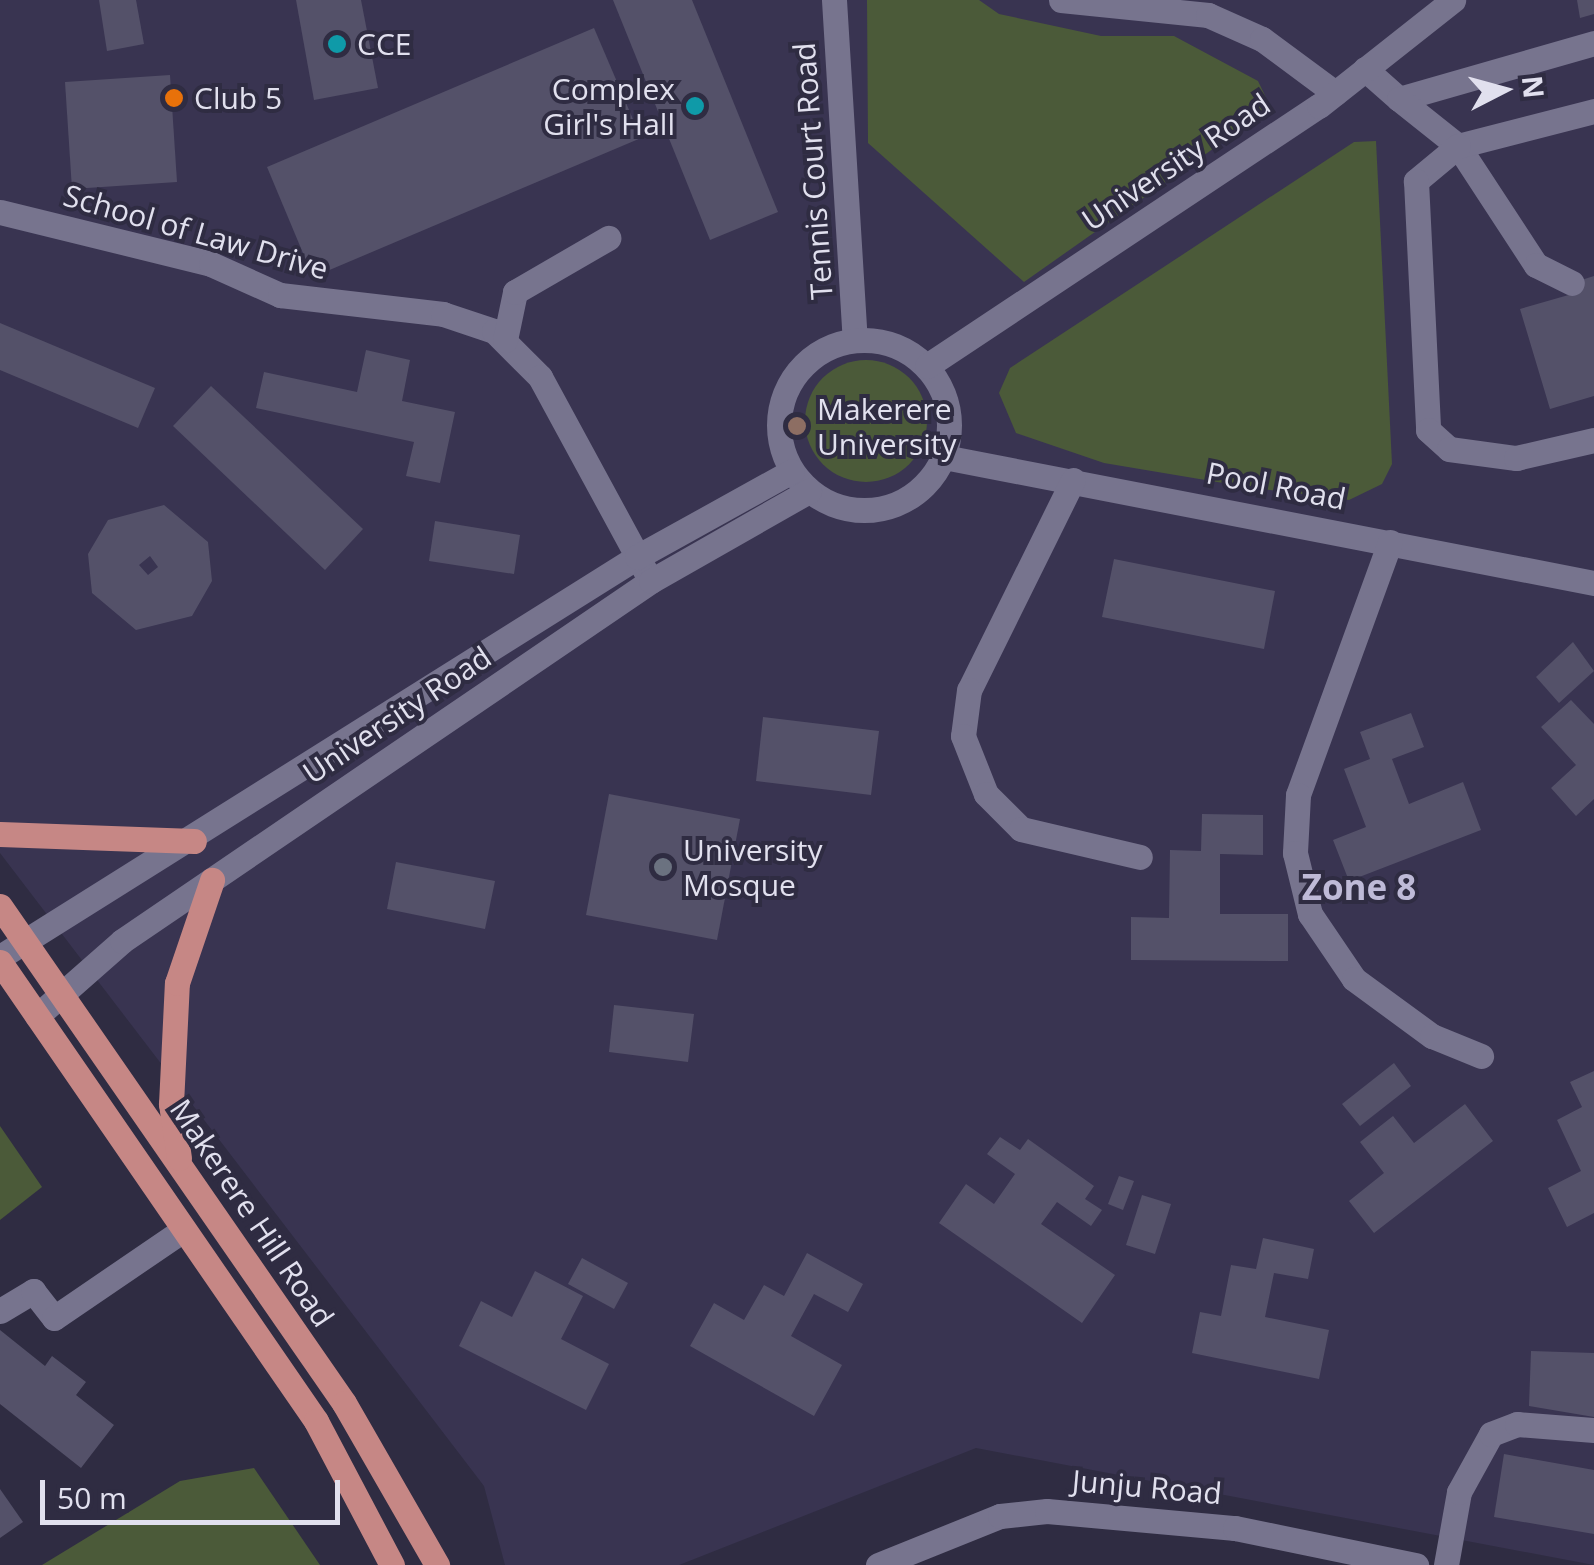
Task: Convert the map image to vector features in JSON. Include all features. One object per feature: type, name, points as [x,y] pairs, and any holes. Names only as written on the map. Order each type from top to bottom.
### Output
[{"type":"main road","points":[[0,834],[194,840]]},
{"type":"main road","points":[[180,1167],[171,1104],[177,984],[212,880]]},
{"type":"main road","name":"Makerere Hill Road","points":[[0,906],[66,996],[344,1403],[437,1565]]},
{"type":"main road","points":[[0,960],[316,1421],[392,1565]]},
{"type":"street","name":"Tennis Court Road","points":[[834,0],[855,339]]},
{"type":"street","points":[[1061,0],[1208,15],[1262,38],[1335,93]]},
{"type":"street","name":"University Road","points":[[927,366],[1335,93],[1453,0]]},
{"type":"street","points":[[1399,100],[1594,42]]},
{"type":"street","points":[[1365,69],[1458,146],[1536,264],[1572,283]]},
{"type":"street","points":[[1594,111],[1458,146],[1416,181],[1419,389],[1428,430],[1449,448],[1516,458],[1594,440]]},
{"type":"street","name":"School of Law Drive","points":[[0,212],[210,264],[280,295],[443,314],[505,340],[540,377],[651,581]]},
{"type":"street","points":[[505,340],[515,292],[608,238]]},
{"type":"street","points":[[855,339],[882,340],[927,366],[948,409],[944,456],[930,480],[886,508],[859,511],[810,492],[792,471],[778,424],[793,376],[855,339]]},
{"type":"street","name":"Pool Road","points":[[944,456],[1594,583]]},
{"type":"street","name":"University Road","points":[[0,960],[637,558],[792,471]]},
{"type":"street","points":[[1073,480],[969,690],[964,736],[986,794],[1020,829],[1140,857]]},
{"type":"street","name":"University Road","points":[[37,1016],[66,996],[122,941],[651,581],[810,492]]},
{"type":"street","points":[[1390,542],[1298,795],[1295,853],[1310,914],[1354,979],[1432,1036],[1481,1056]]},
{"type":"street","points":[[0,1311],[33,1291],[54,1318],[182,1230]]},
{"type":"street","points":[[1446,1565],[1459,1492],[1492,1434],[1517,1424],[1594,1430]]},
{"type":"street","name":"Junju Road","points":[[887,1564],[1000,1516],[1048,1510],[1235,1528],[1416,1565]]},
{"type":"shaded area","name":"Makerere University","points":[[0,0],[1594,0],[1594,1565],[976,1448],[679,1565],[505,1565],[484,1486],[0,853]]},
{"type":"green space","points":[[867,0],[979,0],[999,14],[1101,36],[1174,36],[1258,81],[1271,108],[1024,282],[868,143]]},
{"type":"green space","points":[[1376,141],[1392,464],[1382,484],[1349,500],[1247,487],[1104,463],[1016,433],[999,393],[1010,368],[1354,142]]},
{"type":"green space","points":[[866,360],[890,364],[909,378],[923,397],[927,421],[923,445],[909,464],[890,478],[866,482],[842,478],[823,464],[809,445],[805,421],[809,397],[823,378],[842,364]]},
{"type":"green space","points":[[0,1126],[42,1187],[0,1220]]},
{"type":"green space","points":[[254,1468],[320,1565],[42,1565],[180,1481]]},
{"type":"building","points":[[99,0],[136,0],[144,44],[107,51]]},
{"type":"building","name":"CCE","points":[[296,0],[361,0],[378,88],[314,100]]},
{"type":"building","name":"Complex Girl's Hall","points":[[613,0],[692,0],[778,212],[710,240]]},
{"type":"building","points":[[1577,0],[1594,0],[1594,14],[1580,18]]},
{"type":"building","points":[[594,28],[641,138],[313,277],[267,167]]},
{"type":"building","points":[[170,75],[177,182],[72,189],[65,82]]},
{"type":"building","points":[[1594,276],[1594,396],[1550,409],[1520,309],[1572,294],[1572,283]]},
{"type":"building","points":[[0,323],[155,388],[138,428],[0,370]]},
{"type":"building","points":[[366,350],[410,360],[402,401],[455,412],[440,483],[406,476],[414,442],[256,408],[264,372],[357,392]]},
{"type":"building","points":[[211,386],[363,529],[325,570],[173,426]]},
{"type":"building","points":[[164,505],[208,542],[212,581],[192,616],[136,630],[92,593],[88,554],[108,520]],"holes":[[[150,556],[158,567],[148,575],[139,565]]]},
{"type":"building","points":[[435,521],[520,535],[514,574],[429,561]]},
{"type":"building","points":[[1114,559],[1275,591],[1264,649],[1102,617]]},
{"type":"building","points":[[1573,642],[1594,671],[1559,703],[1536,677]]},
{"type":"building","points":[[1571,700],[1594,724],[1594,799],[1576,816],[1551,788],[1576,765],[1541,727]]},
{"type":"building","points":[[1411,713],[1424,747],[1392,759],[1409,804],[1463,782],[1481,830],[1349,881],[1333,840],[1366,827],[1344,769],[1370,759],[1360,732]]},
{"type":"building","points":[[763,717],[879,731],[871,795],[756,781]]},
{"type":"building","name":"University Mosque","points":[[609,794],[740,819],[717,940],[586,915]]},
{"type":"building","points":[[1202,814],[1263,815],[1263,855],[1220,854],[1220,914],[1288,914],[1288,961],[1131,960],[1131,917],[1169,918],[1170,850],[1201,851]]},
{"type":"building","points":[[396,862],[495,881],[485,929],[387,909]]},
{"type":"building","points":[[614,1005],[694,1014],[688,1062],[609,1052]]},
{"type":"building","points":[[1394,1063],[1411,1086],[1360,1126],[1342,1104]]},
{"type":"building","points":[[1594,1071],[1594,1213],[1567,1227],[1548,1188],[1581,1171],[1557,1120],[1582,1107],[1570,1082]]},
{"type":"building","points":[[1465,1104],[1493,1141],[1374,1233],[1349,1201],[1384,1173],[1360,1142],[1393,1116],[1414,1143]]},
{"type":"building","points":[[1000,1137],[1020,1150],[1028,1139],[1094,1186],[1085,1199],[1102,1210],[1091,1226],[1057,1202],[1041,1224],[1115,1275],[1082,1323],[939,1223],[966,1184],[994,1204],[1015,1174],[987,1154]]},
{"type":"building","points":[[1119,1176],[1134,1181],[1123,1210],[1108,1204]]},
{"type":"building","points":[[1142,1195],[1171,1204],[1155,1254],[1126,1245]]},
{"type":"building","points":[[1263,1238],[1314,1249],[1308,1279],[1274,1273],[1265,1317],[1329,1330],[1319,1379],[1192,1353],[1200,1312],[1221,1316],[1231,1265],[1256,1269]]},
{"type":"building","points":[[807,1253],[863,1284],[848,1312],[814,1294],[791,1336],[842,1365],[814,1416],[690,1346],[714,1303],[744,1320],[764,1285],[784,1296]]},
{"type":"building","points":[[582,1258],[628,1283],[614,1309],[568,1284]]},
{"type":"building","points":[[535,1271],[583,1296],[561,1339],[609,1364],[586,1410],[459,1346],[481,1301],[512,1317]]},
{"type":"building","points":[[0,1330],[45,1366],[52,1356],[86,1382],[76,1395],[114,1425],[81,1468],[0,1404]]},
{"type":"building","points":[[1531,1351],[1594,1353],[1594,1417],[1529,1406]]},
{"type":"building","points":[[1504,1454],[1594,1470],[1594,1534],[1494,1517]]},
{"type":"building","points":[[0,1489],[23,1522],[0,1538]]},
{"type":"place","name":"CCE","points":[[337,44]]},
{"type":"place","name":"Club 5","points":[[174,98]]},
{"type":"place","name":"Complex Girl's Hall","points":[[695,106]]},
{"type":"place","name":"Makerere University","points":[[797,426]]},
{"type":"place","name":"University Mosque","points":[[663,867]]},
{"type":"district","name":"Zone 8","points":[[1359,887]]}]
